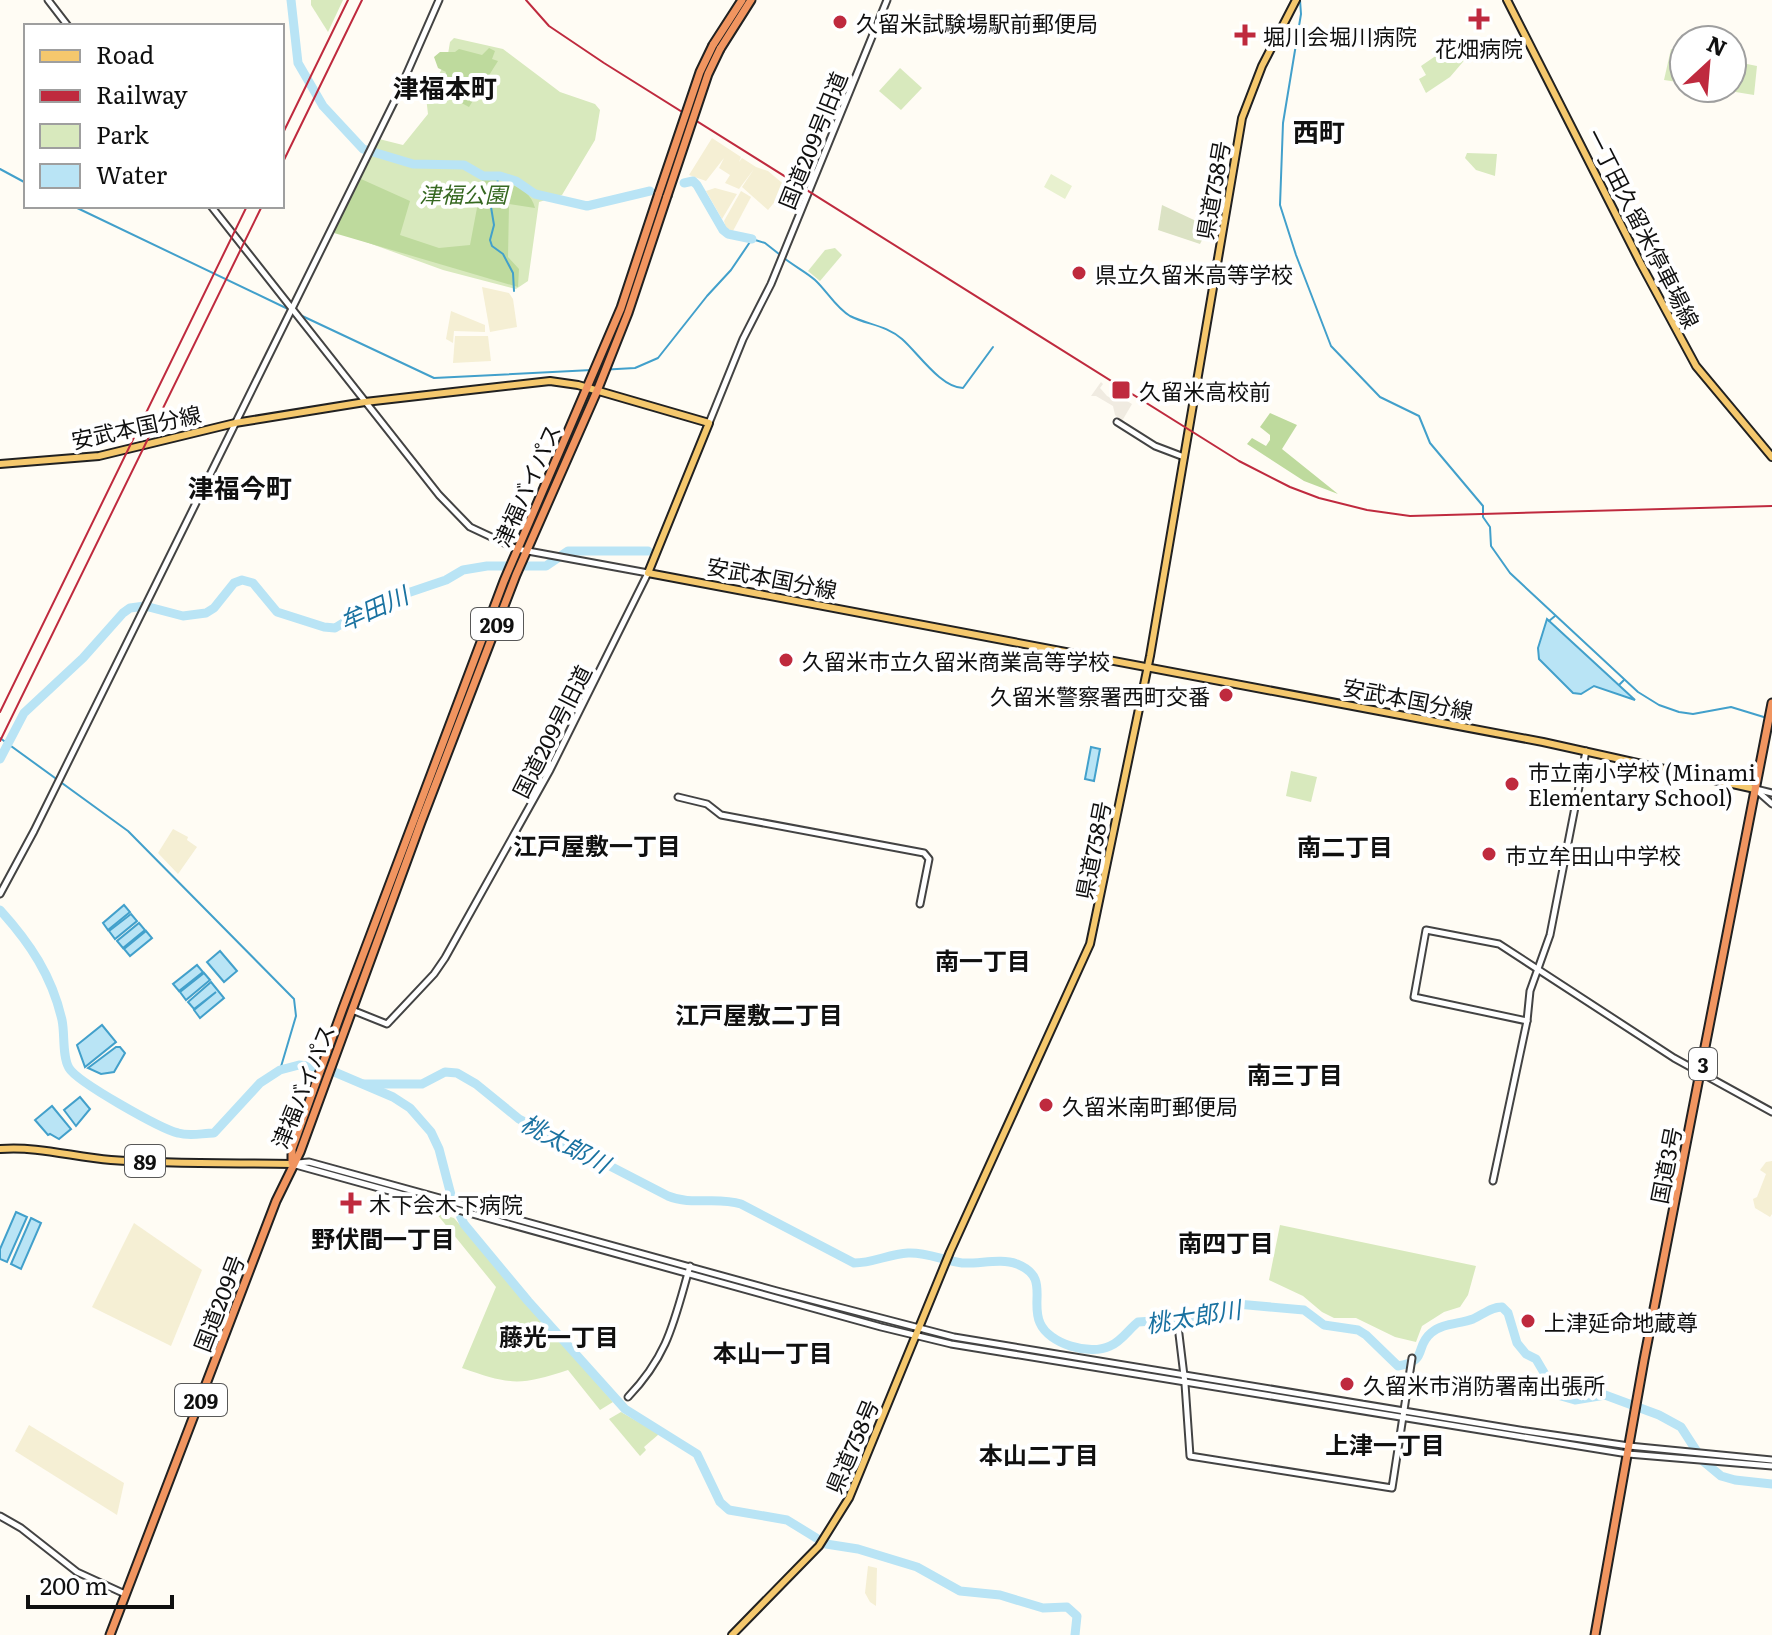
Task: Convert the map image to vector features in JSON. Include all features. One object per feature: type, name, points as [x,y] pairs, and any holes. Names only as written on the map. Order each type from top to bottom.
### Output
[{"type":"highway","name":"津福バイパス","points":[[292,1164],[300,1152],[319,1086],[517,549],[628,313],[663,195],[716,47],[742,0]]},
{"type":"highway","name":"津福バイパス","points":[[716,47],[751,0]]},
{"type":"highway","name":"津福バイパス","points":[[331,1054],[351,1010],[526,551],[593,390]]},
{"type":"highway","name":"国道3号","points":[[1595,1635],[1637,1400],[1772,703]]},
{"type":"highway","name":"国道209号","points":[[110,1635],[292,1164]]},
{"type":"main road","name":"県道758号","points":[[732,1635],[819,1546],[855,1486],[950,1252],[1090,944],[1147,667],[1242,118],[1262,66],[1296,0]]},
{"type":"main road","name":"一丁田久留米停車場線","points":[[1507,0],[1696,366],[1772,457]]},
{"type":"main road","name":"安武本国分線","points":[[0,464],[99,456],[235,423],[365,402],[550,381],[709,423]]},
{"type":"main road","points":[[648,573],[709,423]]},
{"type":"main road","name":"安武本国分線","points":[[648,573],[1586,751],[1755,789]]},
{"type":"main road","name":"89","points":[[0,1149],[27,1147],[135,1161],[292,1164]]},
{"type":"street","points":[[48,0],[66,24]]},
{"type":"street","points":[[0,894],[396,98],[439,0]]},
{"type":"street","name":"国道209号旧道","points":[[709,423],[738,351],[771,284],[887,0]]},
{"type":"street","points":[[213,208],[365,402],[454,512],[470,527],[517,549],[648,573]]},
{"type":"street","points":[[1117,422],[1155,446],[1184,457]]},
{"type":"street","name":"国道209号旧道","points":[[351,1010],[387,1024],[434,974],[550,770],[648,573]]},
{"type":"street","points":[[1493,1181],[1527,1021],[1530,991],[1550,935],[1586,751]]},
{"type":"street","points":[[1755,789],[1772,793]]},
{"type":"street","points":[[1755,789],[1772,804]]},
{"type":"street","points":[[678,797],[707,804],[721,815],[924,853],[929,859],[920,904]]},
{"type":"street","points":[[1527,1021],[1414,997],[1426,930],[1499,944],[1674,1058],[1772,1112]]},
{"type":"street","points":[[292,1164],[309,1162],[690,1266],[917,1332]]},
{"type":"street","points":[[292,1164],[468,1214],[917,1332],[1185,1380],[1629,1450],[1772,1466]]},
{"type":"street","points":[[628,1397],[648,1376],[663,1352],[690,1266]]},
{"type":"street","points":[[1178,1326],[1190,1456],[1361,1484],[1392,1488],[1412,1358]]},
{"type":"street","points":[[1629,1450],[1772,1460]]},
{"type":"street","points":[[0,1516],[21,1528],[77,1572],[125,1594]]},
{"type":"shaded area","points":[[712,138],[741,157],[739,162],[742,158],[768,171],[787,187],[768,210],[742,187],[754,169],[739,189],[725,183],[730,175],[719,168],[724,158],[706,181],[689,175]]},
{"type":"shaded area","points":[[715,188],[737,194],[722,219],[706,191]]},
{"type":"shaded area","points":[[741,191],[751,197],[733,231],[726,228],[724,221]]},
{"type":"shaded area","points":[[482,287],[509,293],[513,299],[517,327],[490,332]]},
{"type":"shaded area","points":[[451,311],[485,325],[485,332],[454,331],[453,343],[446,339]]},
{"type":"shaded area","points":[[455,336],[488,336],[491,361],[453,363]]},
{"type":"shaded area","points":[[1101,382],[1100,388],[1107,396],[1116,401],[1120,397],[1132,404],[1122,421],[1115,415],[1113,406],[1091,396]]},
{"type":"shaded area","points":[[173,829],[188,837],[187,840],[197,847],[178,874],[158,853]]},
{"type":"shaded area","points":[[1772,1161],[1770,1217],[1755,1208],[1753,1199],[1757,1197],[1766,1174],[1760,1170],[1766,1162]]},
{"type":"shaded area","points":[[134,1223],[202,1270],[171,1346],[92,1307]]},
{"type":"shaded area","points":[[29,1425],[124,1483],[117,1515],[15,1451]]},
{"type":"shaded area","points":[[868,1566],[877,1568],[876,1606],[865,1593]]},
{"type":"green space","points":[[311,0],[343,0],[328,32],[311,5]]},
{"type":"green space","name":"津福公園","points":[[454,38],[503,49],[560,92],[595,104],[600,110],[595,140],[562,195],[539,202],[528,281],[516,289],[443,270],[333,230],[379,139],[403,145],[428,114],[426,97],[447,60],[450,42]]},
{"type":"green space","points":[[1456,42],[1468,56],[1450,77],[1426,93],[1419,79],[1426,75],[1421,66]]},
{"type":"green space","points":[[489,48],[495,51],[492,59],[498,61],[469,107],[448,94],[446,72],[438,68],[434,57],[440,52],[459,49],[482,55]]},
{"type":"green space","points":[[1748,64],[1757,66],[1754,95],[1748,94]]},
{"type":"green space","points":[[900,68],[922,88],[901,110],[879,91]]},
{"type":"green space","points":[[1467,153],[1497,154],[1495,176],[1476,170],[1465,158]]},
{"type":"green space","points":[[1051,174],[1072,186],[1065,199],[1044,187]]},
{"type":"green space","points":[[483,176],[521,189],[535,208],[509,204],[508,257],[519,269],[518,287],[334,233],[361,179],[410,201],[400,235],[439,248],[470,245]]},
{"type":"green space","points":[[1162,205],[1209,227],[1200,244],[1158,230]]},
{"type":"green space","points":[[835,248],[842,255],[820,281],[808,271],[825,250]]},
{"type":"green space","points":[[1270,413],[1297,425],[1282,449],[1338,494],[1304,481],[1247,444],[1252,438],[1266,446],[1270,435],[1260,427]]},
{"type":"green space","points":[[1291,771],[1317,777],[1311,802],[1286,796]]},
{"type":"green space","points":[[436,1213],[454,1218],[613,1402],[600,1410],[568,1370],[538,1379],[515,1381],[492,1378],[462,1368],[496,1287]]},
{"type":"green space","points":[[1280,1225],[1476,1266],[1468,1295],[1460,1307],[1444,1312],[1422,1326],[1416,1342],[1395,1337],[1356,1318],[1334,1318],[1303,1296],[1269,1280]]},
{"type":"green space","points":[[621,1412],[659,1434],[644,1447],[646,1450],[640,1456],[609,1419]]},
{"type":"water","points":[[1547,619],[1635,700],[1594,686],[1581,694],[1573,693],[1539,659],[1538,648]]},
{"type":"water","points":[[1091,747],[1100,749],[1094,781],[1085,779]]},
{"type":"water","points":[[124,905],[130,912],[108,930],[103,923]]},
{"type":"water","points":[[131,914],[137,921],[115,939],[109,931]]},
{"type":"water","points":[[139,923],[145,930],[123,948],[117,941]]},
{"type":"water","points":[[146,931],[152,938],[130,956],[124,949]]},
{"type":"water","points":[[220,951],[237,971],[224,982],[207,962]]},
{"type":"water","points":[[197,965],[203,972],[179,991],[173,984]]},
{"type":"water","points":[[204,973],[210,980],[186,1000],[180,992]]},
{"type":"water","points":[[211,982],[224,998],[200,1018],[194,1010],[216,992],[194,1009],[188,1002]]},
{"type":"water","points":[[102,1025],[116,1042],[85,1067],[77,1045]]},
{"type":"water","points":[[116,1047],[125,1053],[114,1072],[101,1074],[88,1068]]},
{"type":"water","points":[[80,1097],[90,1109],[76,1126],[64,1110]]},
{"type":"water","points":[[52,1106],[71,1129],[59,1139],[48,1135],[35,1120]]},
{"type":"water","points":[[16,1212],[27,1217],[7,1262],[0,1259],[0,1249]]},
{"type":"water","points":[[31,1218],[41,1223],[21,1269],[11,1264]]},
{"type":"waterway","points":[[291,0],[298,63],[323,106],[363,149],[413,164],[464,165],[483,176],[500,176],[516,181],[535,194],[587,206],[650,191]]},
{"type":"waterway","points":[[1300,0],[1301,14],[1283,123],[1280,205],[1331,346],[1380,397],[1419,416],[1430,443],[1483,506],[1483,517],[1490,527],[1491,546],[1510,573],[1638,692],[1659,705],[1679,712],[1693,714],[1731,707],[1767,718]]},
{"type":"waterway","points":[[0,169],[24,182]]},
{"type":"waterway","points":[[497,176],[498,184],[491,207],[494,225],[490,240],[492,246],[503,254],[513,273],[514,291]]},
{"type":"waterway","points":[[684,183],[693,181],[697,185],[723,230],[752,239]]},
{"type":"waterway","points":[[77,208],[288,309]]},
{"type":"waterway","points":[[599,370],[635,368],[658,358],[731,270],[752,239],[765,243],[779,254]]},
{"type":"waterway","points":[[784,258],[815,280],[845,313],[896,334],[938,376],[955,386],[963,388],[993,347]]},
{"type":"waterway","points":[[298,314],[434,378],[592,370]]},
{"type":"waterway","name":"牟田川","points":[[0,759],[24,713],[83,658],[130,608],[145,606],[183,616],[206,613],[214,608],[234,583],[242,580],[253,583],[277,612],[335,628],[372,605],[446,580],[463,570],[487,566],[546,566],[568,551],[648,551]]},
{"type":"waterway","points":[[1549,621],[1555,616]]},
{"type":"waterway","points":[[1619,685],[1624,680]]},
{"type":"waterway","points":[[0,738],[128,831],[294,999],[296,1016],[280,1070]]},
{"type":"waterway","points":[[0,910],[21,935],[46,975],[62,1020],[67,1063],[75,1075],[87,1084],[155,1123],[187,1135],[214,1133],[260,1083],[280,1070],[299,1065],[325,1068],[393,1097],[410,1108],[431,1132],[439,1149],[451,1195],[464,1224],[625,1409],[697,1454],[720,1502],[729,1510],[787,1520],[826,1544],[858,1549],[917,1567],[960,1591],[1000,1595],[1043,1608],[1067,1607],[1077,1616],[1075,1635]]},
{"type":"waterway","name":"桃太郎川","points":[[364,1084],[422,1084],[445,1072],[457,1073],[476,1084],[519,1119],[668,1196],[741,1204],[854,1263],[908,1253],[962,1263],[997,1261],[1017,1264],[1027,1269],[1036,1283],[1037,1315],[1045,1330],[1061,1342],[1081,1349],[1110,1346],[1138,1322],[1184,1319],[1237,1304],[1304,1310],[1324,1325],[1358,1330],[1398,1366],[1414,1361],[1426,1338],[1435,1330],[1502,1307],[1508,1313],[1517,1343],[1526,1354],[1536,1359],[1561,1396],[1575,1400],[1605,1395],[1659,1415],[1681,1427],[1703,1461],[1721,1476],[1772,1484]]},
{"type":"railway","points":[[284,131],[348,0]]},
{"type":"railway","points":[[284,160],[362,0]]},
{"type":"railway","points":[[526,0],[549,26],[604,63],[1239,461],[1290,487],[1367,510],[1410,516],[1772,506]]},
{"type":"railway","points":[[0,712],[246,208]]},
{"type":"railway","points":[[0,741],[261,208]]},
{"type":"place","name":"花畑病院","points":[[1479,19]]},
{"type":"place","name":"久留米試験場駅前郵便局","points":[[840,22]]},
{"type":"place","name":"堀川会堀川病院","points":[[1245,35]]},
{"type":"place","name":"県立久留米高等学校","points":[[1079,273]]},
{"type":"place","name":"久留米高校前","points":[[1121,390]]},
{"type":"place","name":"久留米市立久留米商業高等学校","points":[[786,660]]},
{"type":"place","name":"久留米警察署西町交番","points":[[1226,695]]},
{"type":"place","name":"市立南小学校 (Minami Elementary School)","points":[[1512,784]]},
{"type":"place","name":"市立牟田山中学校","points":[[1489,854]]},
{"type":"place","name":"久留米南町郵便局","points":[[1046,1105]]},
{"type":"place","name":"木下会木下病院","points":[[351,1203]]},
{"type":"place","name":"上津延命地蔵尊","points":[[1528,1321]]},
{"type":"place","name":"久留米市消防署南出張所","points":[[1347,1384]]},
{"type":"district","name":"津福本町","points":[[445,86]]},
{"type":"district","name":"西町","points":[[1319,130]]},
{"type":"district","name":"津福今町","points":[[240,486]]},
{"type":"district","name":"江戸屋敷一丁目","points":[[597,844]]},
{"type":"district","name":"南二丁目","points":[[1345,845]]},
{"type":"district","name":"南一丁目","points":[[983,959]]},
{"type":"district","name":"江戸屋敷二丁目","points":[[759,1013]]},
{"type":"district","name":"南三丁目","points":[[1295,1073]]},
{"type":"district","name":"野伏間一丁目","points":[[383,1237]]},
{"type":"district","name":"南四丁目","points":[[1226,1241]]},
{"type":"district","name":"藤光一丁目","points":[[559,1335]]},
{"type":"district","name":"本山一丁目","points":[[773,1351]]},
{"type":"district","name":"上津一丁目","points":[[1385,1443]]},
{"type":"district","name":"本山二丁目","points":[[1039,1453]]}]
